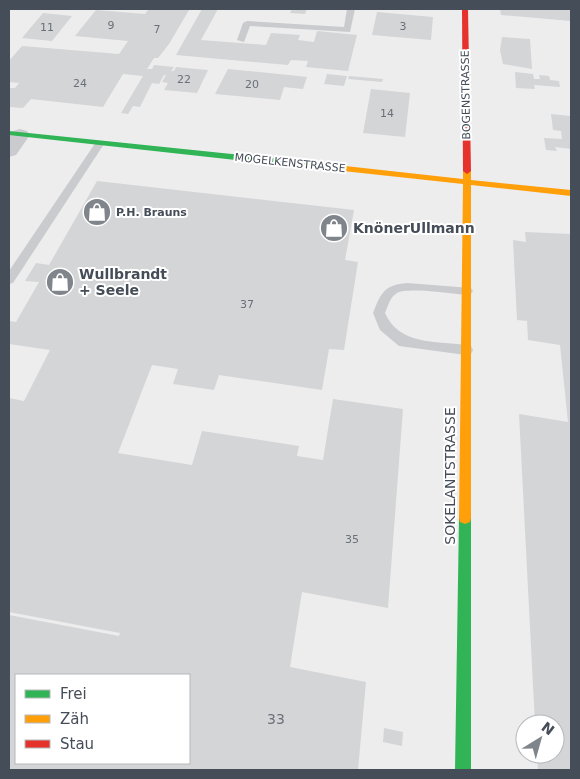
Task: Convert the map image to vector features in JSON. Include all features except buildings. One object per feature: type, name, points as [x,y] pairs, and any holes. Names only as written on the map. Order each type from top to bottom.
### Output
[{"type":"street","name":"BOGENSTRASSE","points":[[465,9],[468,182]]},
{"type":"street","name":"MOGELKENSTRASSE","points":[[15,134],[571,193]]},
{"type":"street","points":[[9,151],[15,134]]},
{"type":"street","name":"SOKELANTSTRASSE","points":[[462,770],[468,182]]},
{"type":"lane","points":[[241,40],[248,23],[347,30],[351,9]]},
{"type":"lane","points":[[9,280],[99,144]]},
{"type":"lane","points":[[466,350],[404,342],[385,327],[379,313],[385,298],[394,289],[414,287],[467,291]]},
{"type":"traffic: fast","points":[[9,133],[309,165]]},
{"type":"traffic: fast","points":[[463,770],[465,518]]},
{"type":"traffic: slow","points":[[309,165],[571,193]]},
{"type":"traffic: slow","points":[[465,518],[467,171]]},
{"type":"traffic: jam","points":[[465,9],[467,171]]},
{"type":"place","name":"P.H. Brauns","points":[[97,212]]},
{"type":"place","name":"KnönerUllmann","points":[[334,228]]},
{"type":"place","name":"Wullbrandt + Seele","points":[[60,282]]}]
